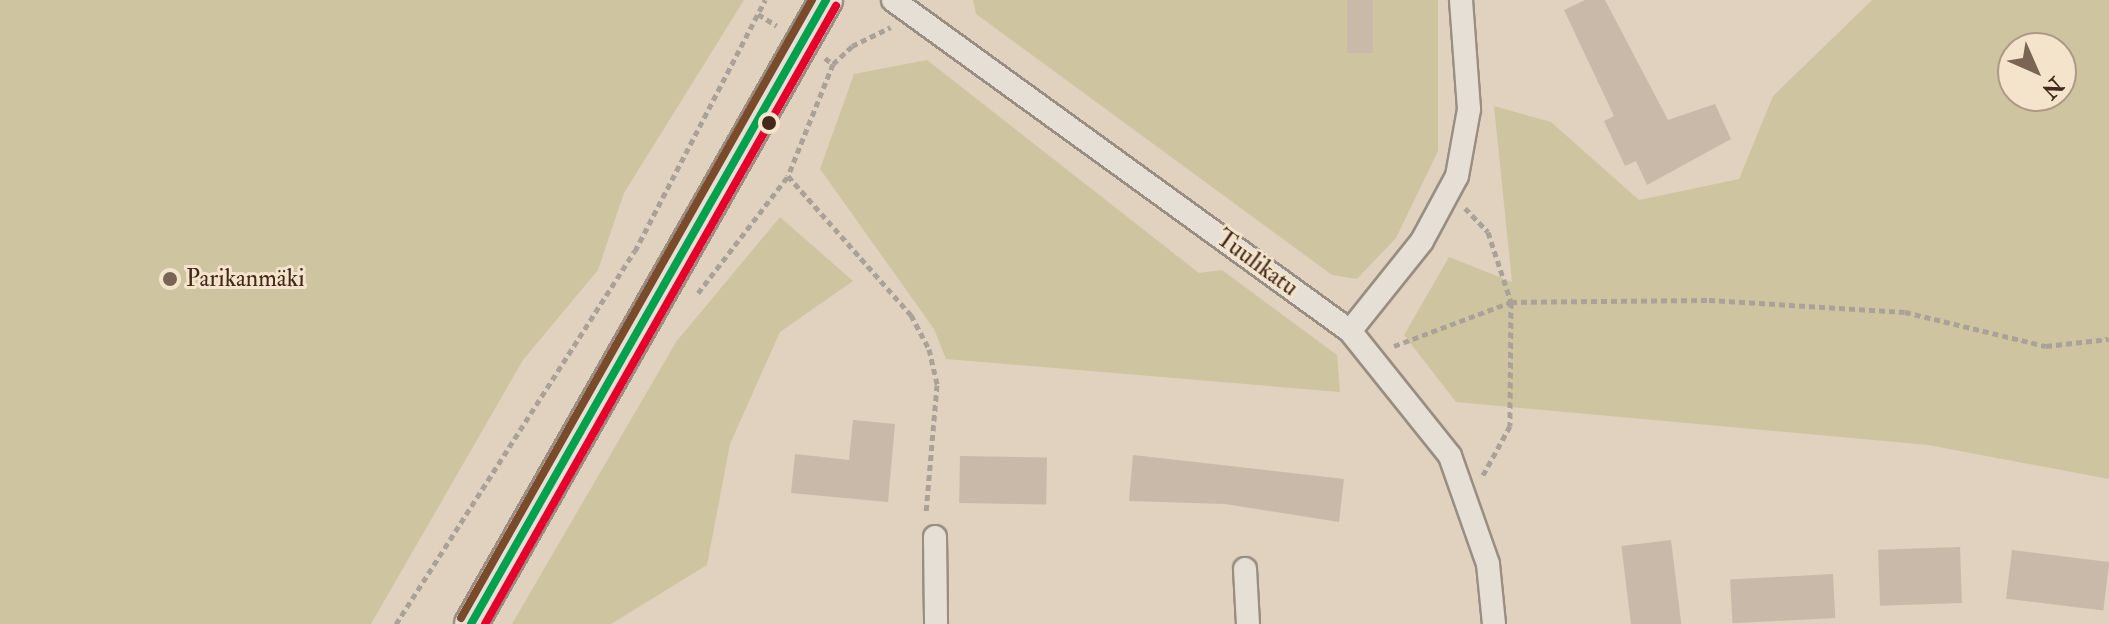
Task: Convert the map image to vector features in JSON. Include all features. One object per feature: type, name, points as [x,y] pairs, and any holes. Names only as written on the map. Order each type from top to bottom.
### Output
[{"type":"main road","points":[[471,624],[826,0]]},
{"type":"street","points":[[1350,331],[1422,241],[1446,199],[1465,147],[1469,109],[1461,0]]},
{"type":"street","name":"Tuulikatu","points":[[899,4],[1350,331],[1423,415],[1467,496],[1488,564],[1494,624]]},
{"type":"street","points":[[935,537],[936,624]]},
{"type":"street","points":[[1245,569],[1248,624]]},
{"type":"path","points":[[396,624],[635,251],[765,0]]},
{"type":"path","points":[[899,4],[887,33],[852,46],[833,64],[788,176],[911,315],[929,349],[937,385],[926,511],[935,537]]},
{"type":"path","points":[[758,14],[833,64]]},
{"type":"path","points":[[1446,199],[1467,209],[1488,232],[1511,302],[1510,426],[1499,454],[1467,496]]},
{"type":"path","points":[[1370,355],[1511,302],[1709,300],[1830,307],[1905,312],[2046,346],[2109,339]]},
{"type":"shaded area","points":[[0,0],[744,0],[624,193],[598,270],[523,360],[371,624],[0,624]]},
{"type":"shaded area","points":[[973,0],[1438,0],[1438,151],[1396,238],[1357,279],[1332,275],[976,14]]},
{"type":"shaded area","points":[[1872,0],[2109,0],[2109,479],[1928,445],[1456,402],[1404,335],[1449,257],[1512,282],[1494,106],[1551,122],[1639,200],[1739,179],[1773,96]]},
{"type":"shaded area","points":[[927,60],[1199,273],[1222,270],[1337,355],[1340,392],[946,359],[934,329],[820,169],[854,74]]},
{"type":"shaded area","points":[[780,217],[853,281],[780,332],[730,444],[707,565],[611,624],[512,624],[676,342]]},
{"type":"building","points":[[1347,0],[1373,0],[1373,53],[1347,53]]},
{"type":"building","points":[[1585,0],[1605,0],[1668,120],[1715,104],[1731,139],[1647,185],[1636,161],[1625,166],[1604,121],[1614,116],[1564,10]]},
{"type":"building","points":[[853,420],[895,424],[888,502],[791,493],[795,454],[849,460]]},
{"type":"building","points":[[1133,455],[1344,479],[1339,522],[1225,504],[1129,501]]},
{"type":"building","points":[[960,456],[1047,458],[1046,505],[959,503]]},
{"type":"building","points":[[1671,540],[1681,624],[1631,624],[1621,546]]},
{"type":"building","points":[[1960,547],[1962,603],[1880,606],[1878,550]]},
{"type":"building","points":[[2012,550],[2109,562],[2103,611],[2006,599]]},
{"type":"building","points":[[1833,574],[1835,618],[1732,623],[1730,579]]},
{"type":"transit line","points":[[461,618],[812,0]]},
{"type":"transit line","points":[[471,624],[826,0]]},
{"type":"transit line","points":[[485,624],[836,6]]},
{"type":"place","name":"Parikanmäki","points":[[170,279]]}]
